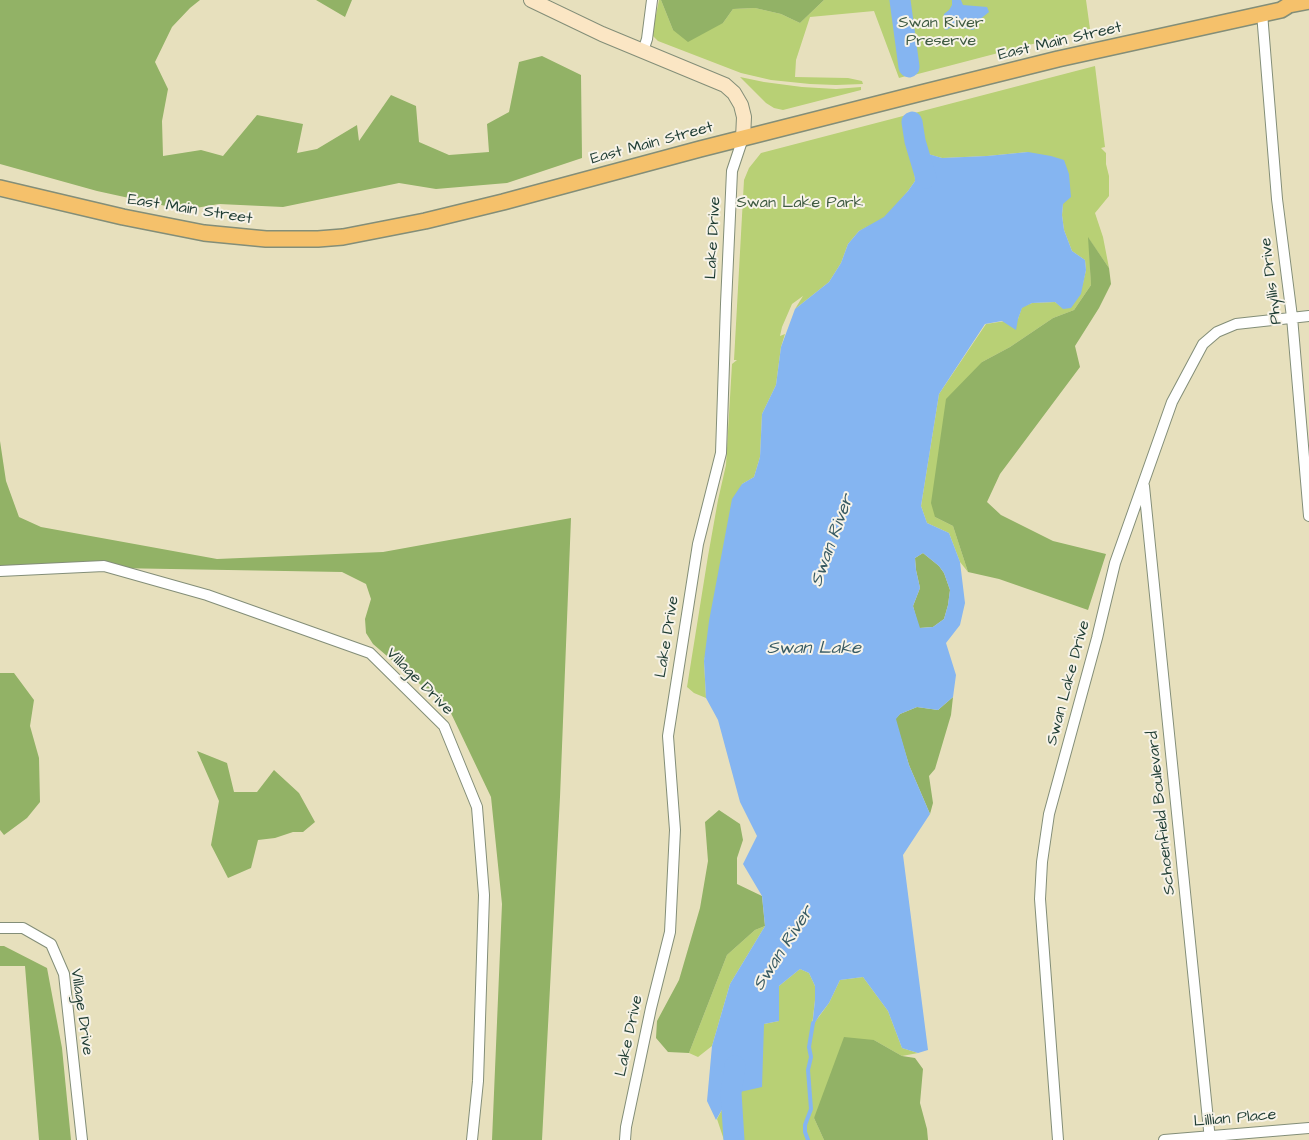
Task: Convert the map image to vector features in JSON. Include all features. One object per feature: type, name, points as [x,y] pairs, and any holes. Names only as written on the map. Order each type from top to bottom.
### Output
[{"type":"main road","points":[[531,0],[602,34],[731,88],[739,99],[743,113],[743,138]]},
{"type":"main road","name":"East Main Street","points":[[0,188],[123,217],[204,233],[266,239],[343,237],[425,221],[503,202],[743,138],[1058,59],[1281,10],[1289,5],[1309,1]]},
{"type":"street","points":[[643,51],[647,39],[652,0]]},
{"type":"street","name":"Phyllis Drive","points":[[1262,13],[1277,199],[1292,317],[1309,516]]},
{"type":"street","name":"Lake Drive","points":[[625,1140],[626,1127],[651,1008],[670,932],[675,830],[668,736],[698,544],[721,453],[732,171],[743,138]]},
{"type":"street","name":"Swan Lake Drive","points":[[1058,1140],[1040,899],[1042,862],[1049,814],[1097,638],[1115,563],[1172,402],[1203,344],[1217,332],[1236,324],[1309,316]]},
{"type":"street","name":"Schoenfield Boulevard","points":[[1144,483],[1210,1138]]},
{"type":"street","name":"Village Drive","points":[[0,571],[104,566],[207,595],[370,653],[444,726],[477,807],[484,895],[478,1081],[472,1140]]},
{"type":"street","name":"Village Drive","points":[[0,928],[23,928],[51,944],[64,974],[82,1140]]},
{"type":"street","name":"Lillian Place","points":[[1164,1140],[1210,1138],[1309,1128]]},
{"type":"green space","points":[[0,0],[200,0],[172,27],[155,62],[168,89],[162,121],[163,156],[201,150],[223,156],[257,115],[303,124],[297,153],[317,149],[357,125],[359,141],[391,95],[416,106],[419,142],[449,155],[489,152],[487,124],[509,112],[519,62],[542,56],[581,75],[582,158],[507,183],[436,189],[399,183],[283,207],[219,204],[184,210],[97,191],[0,164]]},
{"type":"green space","points":[[316,0],[352,0],[345,17]]},
{"type":"green space","name":"Swan River Preserve","points":[[659,0],[661,0],[673,30],[723,23],[733,9],[755,8],[781,14],[800,23],[824,0],[1086,0],[1090,29],[899,78],[874,11],[810,17],[796,60],[795,77],[848,78],[862,81],[863,84],[810,84],[771,80],[741,73],[658,41],[652,35]]},
{"type":"green space","points":[[661,0],[824,0],[800,23],[781,14],[755,8],[733,9],[723,23],[688,42],[673,30]]},
{"type":"green space","name":"Swan Lake Park","points":[[1095,66],[1105,147],[1101,148],[1106,153],[1109,196],[1095,213],[1103,237],[1109,268],[1089,239],[1091,285],[1074,310],[1053,318],[1010,347],[982,362],[935,517],[953,526],[968,572],[960,562],[949,533],[927,523],[921,506],[939,394],[986,324],[1018,319],[1022,307],[1032,303],[1055,302],[1063,308],[1083,283],[1086,270],[1085,260],[1072,251],[1064,230],[1063,204],[1028,152],[942,158],[921,152],[924,149],[922,148],[912,154],[914,158],[915,181],[908,191],[885,218],[859,231],[848,244],[841,263],[829,282],[795,309],[803,296],[792,304],[782,327],[780,336],[785,334],[781,347],[776,385],[762,414],[760,457],[754,477],[742,484],[704,661],[706,698],[694,693],[687,687],[708,556],[726,465],[732,364],[737,360],[734,360],[744,180],[749,168],[761,153]]},
{"type":"green space","points":[[740,77],[802,87],[836,89],[861,87],[861,90],[783,110],[774,108],[766,103]]},
{"type":"green space","points":[[1088,237],[1109,268],[1111,284],[1099,308],[1075,346],[1080,367],[1000,474],[987,502],[1001,515],[1053,541],[1106,554],[1088,610],[999,579],[968,572],[953,526],[935,517],[931,503],[946,399],[982,362],[1010,347],[1053,318],[1074,310],[1091,285]]},
{"type":"green space","points":[[0,441],[6,481],[19,517],[41,527],[217,559],[383,552],[571,518],[560,797],[542,1140],[492,1140],[502,904],[491,797],[449,709],[373,644],[366,633],[365,619],[371,599],[366,584],[342,572],[0,566]]},
{"type":"green space","points":[[923,553],[939,566],[944,573],[950,590],[944,619],[933,627],[919,628],[913,606],[920,588],[915,558]]},
{"type":"green space","points":[[0,673],[14,673],[34,700],[30,726],[39,758],[40,802],[27,818],[4,835],[0,830]]},
{"type":"green space","points":[[953,697],[951,715],[935,769],[929,776],[933,803],[930,814],[909,765],[895,719],[900,714],[917,707],[938,710]]},
{"type":"green space","points":[[197,751],[227,763],[234,792],[257,792],[274,770],[299,793],[315,822],[303,832],[293,832],[275,838],[258,840],[251,868],[228,878],[211,845],[219,801]]},
{"type":"green space","points":[[719,810],[740,824],[743,840],[737,858],[737,884],[762,896],[765,926],[755,930],[727,955],[689,1053],[668,1052],[656,1038],[657,1021],[679,980],[700,908],[708,861],[705,822]]},
{"type":"green space","points":[[765,926],[730,984],[712,1046],[698,1057],[689,1053],[727,955],[755,930]]},
{"type":"green space","points":[[0,946],[4,946],[47,968],[62,1048],[71,1140],[39,1140],[25,966],[0,966]]},
{"type":"green space","points":[[800,969],[809,973],[815,986],[812,1026],[829,1003],[840,980],[863,977],[888,1011],[902,1048],[918,1053],[902,1056],[874,1040],[814,1118],[824,1140],[724,1140],[717,1119],[764,1024],[779,1021],[779,986]]},
{"type":"green space","points":[[844,1037],[874,1040],[902,1056],[915,1058],[923,1069],[920,1103],[928,1140],[824,1140],[814,1118]]},
{"type":"water","points":[[952,0],[961,0],[963,5],[987,7],[989,12],[978,21],[977,26],[973,30],[952,27],[946,30],[943,23],[944,14],[952,5]]},
{"type":"water","name":"Swan Lake","points":[[918,151],[942,158],[1028,152],[1064,160],[1069,174],[1071,197],[1063,204],[1064,230],[1072,251],[1085,260],[1086,270],[1081,294],[1071,308],[1063,309],[1055,302],[1032,303],[1022,308],[1016,330],[1002,321],[985,324],[939,394],[921,506],[927,523],[949,533],[960,562],[965,603],[960,625],[946,643],[956,675],[953,697],[938,710],[917,707],[900,714],[896,719],[909,765],[930,814],[903,855],[928,1050],[918,1053],[902,1048],[888,1011],[863,977],[840,980],[829,1003],[812,1028],[815,986],[809,973],[800,969],[779,986],[779,1021],[764,1024],[762,1087],[731,1094],[716,1120],[707,1101],[712,1046],[730,984],[765,926],[762,896],[743,864],[757,836],[740,802],[718,720],[706,698],[704,661],[709,621],[732,499],[742,484],[754,477],[760,457],[762,414],[776,385],[781,347],[795,309],[829,282],[841,263],[848,244],[859,231],[884,217],[908,191],[915,181],[914,158]],"holes":[[[923,553],[939,566],[944,573],[950,590],[944,619],[933,627],[920,628],[913,606],[920,588],[915,558]]]},
{"type":"waterway","name":"Swan River","points":[[900,0],[909,67]]},
{"type":"waterway","name":"Swan River","points":[[912,122],[915,141],[926,178]]},
{"type":"waterway","points":[[808,1140],[805,1125],[811,1109],[808,1070],[811,1057],[809,1047],[813,1023]]},
{"type":"waterway","name":"Swan River","points":[[734,1140],[731,1093],[735,1066]]}]
